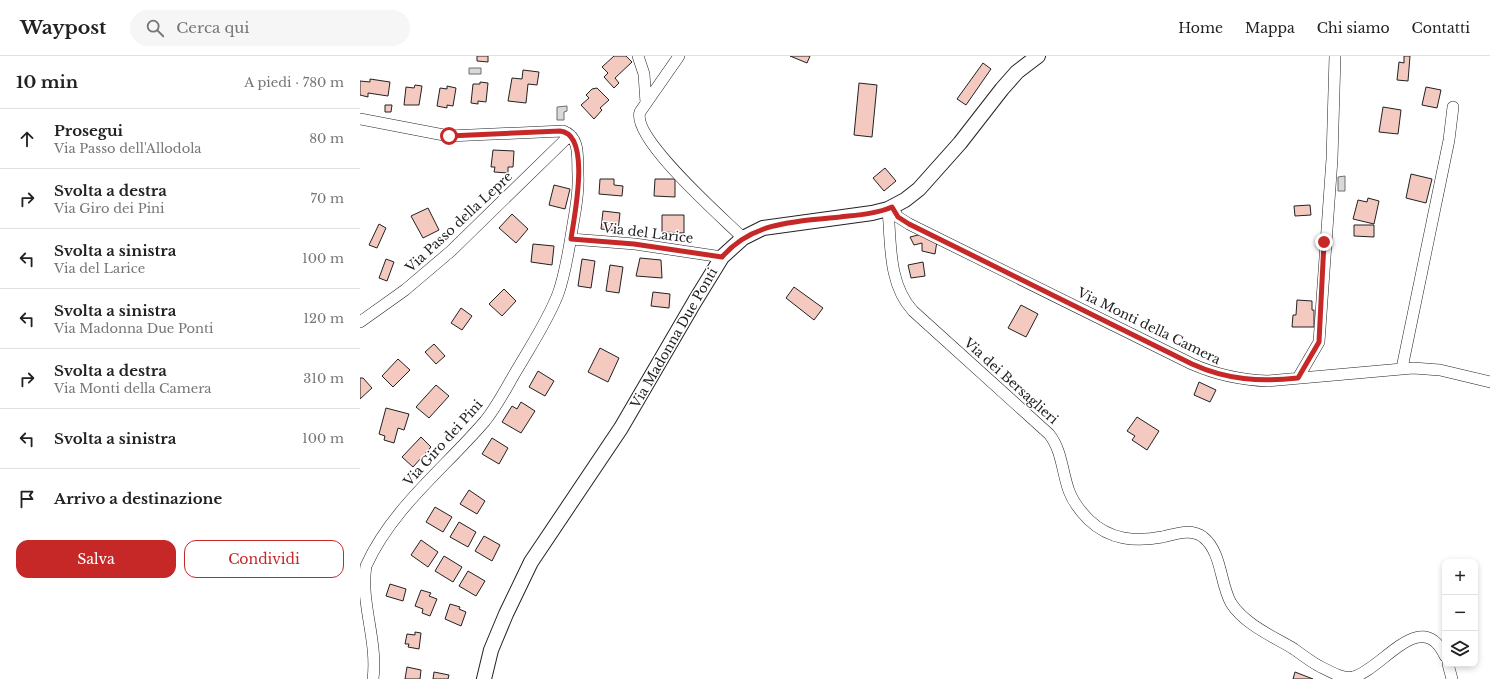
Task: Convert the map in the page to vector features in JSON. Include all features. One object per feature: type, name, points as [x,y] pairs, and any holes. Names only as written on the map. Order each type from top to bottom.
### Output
[{"type":"main road","name":"Via Madonna Due Ponti","points":[[484,679],[494,642],[526,570],[545,539],[621,428],[722,257],[742,238],[767,227],[862,214],[890,208],[905,200],[924,185],[1017,72],[1038,56]]},
{"type":"street","points":[[638,56],[644,74],[646,103]]},
{"type":"street","points":[[679,56],[640,112],[639,122],[659,154],[742,238]]},
{"type":"street","points":[[1298,378],[1319,342],[1332,159],[1335,56]]},
{"type":"street","points":[[1402,368],[1449,140],[1453,107]]},
{"type":"street","points":[[360,119],[445,135],[560,131],[570,134]]},
{"type":"street","name":"Via Giro dei Pini","points":[[373,679],[373,652],[361,592],[362,579],[367,565],[381,540],[409,502],[496,406],[553,307],[563,278],[571,239],[578,178],[576,145],[570,134]]},
{"type":"street","name":"Via Passo della Lepre","points":[[360,322],[405,290],[452,251],[570,134]]},
{"type":"street","name":"Via Monti della Camera","points":[[890,208],[898,217],[909,224],[1210,372],[1248,380],[1298,378],[1402,368],[1432,369],[1490,382]]},
{"type":"street","name":"Via dei Bersaglieri","points":[[890,208],[895,277],[903,298],[913,311],[1049,434],[1057,447],[1068,490],[1073,501],[1094,525],[1108,534],[1128,539],[1160,537],[1188,532],[1203,537],[1215,553],[1228,597],[1238,612],[1314,663],[1340,676],[1352,677],[1364,673],[1399,646],[1414,638],[1425,638],[1432,641],[1442,651]]},
{"type":"street","name":"Via del Larice","points":[[571,239],[634,244],[722,257]]},
{"type":"street","points":[[1449,667],[1452,679]]},
{"type":"shaded area","points":[[469,68],[481,68],[481,74],[469,74]]},
{"type":"shaded area","points":[[567,106],[567,111],[564,112],[564,120],[557,120],[557,107]]},
{"type":"shaded area","points":[[1345,176],[1345,191],[1338,191],[1338,177]]},
{"type":"building","points":[[477,56],[488,56],[488,62],[477,61]]},
{"type":"building","points":[[614,56],[626,56],[632,62],[615,78],[619,83],[614,88],[604,77],[608,73],[602,67]]},
{"type":"building","points":[[790,56],[810,56],[807,63]]},
{"type":"building","points":[[1404,56],[1410,56],[1408,81],[1397,80],[1399,62],[1404,63]]},
{"type":"building","points":[[983,63],[991,69],[966,105],[957,99]]},
{"type":"building","points":[[523,70],[539,72],[537,85],[528,84],[526,103],[508,101],[512,78],[522,79]]},
{"type":"building","points":[[370,79],[390,82],[388,96],[368,93],[368,97],[360,95],[360,81],[370,82]]},
{"type":"building","points":[[480,82],[488,83],[486,102],[478,101],[478,104],[471,103],[473,84],[480,84]]},
{"type":"building","points":[[859,83],[877,85],[872,137],[854,135]]},
{"type":"building","points":[[415,85],[422,86],[419,105],[404,105],[406,87],[414,88]]},
{"type":"building","points":[[447,86],[456,88],[453,106],[447,105],[447,108],[437,106],[440,88],[447,89]]},
{"type":"building","points":[[1426,87],[1441,90],[1437,108],[1422,105]]},
{"type":"building","points":[[597,88],[609,100],[600,108],[602,110],[594,119],[581,105],[589,98],[586,95],[592,89]]},
{"type":"building","points":[[385,105],[392,105],[391,112],[385,112]]},
{"type":"building","points":[[1383,107],[1401,110],[1398,134],[1379,132]]},
{"type":"building","points":[[493,150],[514,151],[513,167],[508,167],[508,173],[494,172],[495,167],[491,167]]},
{"type":"building","points":[[885,168],[896,181],[884,191],[873,178]]},
{"type":"building","points":[[1411,174],[1432,179],[1426,203],[1406,198]]},
{"type":"building","points":[[600,179],[614,179],[614,185],[623,186],[622,196],[599,194]]},
{"type":"building","points":[[655,179],[675,179],[675,197],[654,196]]},
{"type":"building","points":[[554,185],[570,189],[565,209],[549,205]]},
{"type":"building","points":[[1368,198],[1379,201],[1374,224],[1353,219],[1358,200],[1367,202]]},
{"type":"building","points":[[1310,205],[1311,215],[1295,216],[1294,206]]},
{"type":"building","points":[[428,208],[439,230],[423,238],[411,216]]},
{"type":"building","points":[[603,211],[620,213],[618,231],[601,229]]},
{"type":"building","points":[[512,214],[528,229],[516,243],[499,228]]},
{"type":"building","points":[[662,215],[684,215],[684,233],[662,232]]},
{"type":"building","points":[[379,224],[386,228],[377,248],[369,245]]},
{"type":"building","points":[[1354,225],[1374,225],[1374,237],[1354,236]]},
{"type":"building","points":[[922,234],[937,241],[935,254],[922,251],[922,243],[914,245],[910,237]]},
{"type":"building","points":[[533,244],[554,246],[552,265],[531,262]]},
{"type":"building","points":[[640,258],[661,260],[662,278],[636,276]]},
{"type":"building","points":[[386,259],[394,262],[387,281],[379,278]]},
{"type":"building","points":[[582,259],[595,261],[591,288],[578,286]]},
{"type":"building","points":[[923,262],[925,276],[911,278],[908,265]]},
{"type":"building","points":[[610,265],[623,267],[619,293],[606,291]]},
{"type":"building","points":[[794,287],[823,308],[814,320],[786,298]]},
{"type":"building","points":[[504,289],[516,301],[502,316],[489,304]]},
{"type":"building","points":[[653,292],[670,294],[669,308],[651,306]]},
{"type":"building","points":[[1297,300],[1312,301],[1312,310],[1314,310],[1314,327],[1292,327],[1293,315],[1296,315]]},
{"type":"building","points":[[1021,305],[1038,314],[1026,337],[1008,328]]},
{"type":"building","points":[[461,308],[472,316],[462,330],[451,323]]},
{"type":"building","points":[[434,344],[445,356],[436,364],[425,352]]},
{"type":"building","points":[[600,348],[619,358],[608,382],[588,372]]},
{"type":"building","points":[[398,359],[410,370],[393,387],[382,376]]},
{"type":"building","points":[[538,371],[554,381],[545,396],[529,387]]},
{"type":"building","points":[[360,378],[363,378],[372,388],[360,399]]},
{"type":"building","points":[[1199,382],[1216,390],[1210,402],[1194,395]]},
{"type":"building","points":[[436,385],[449,396],[429,418],[416,407]]},
{"type":"building","points":[[521,402],[535,411],[521,433],[502,422],[512,406],[517,409]]},
{"type":"building","points":[[386,408],[409,414],[404,430],[398,428],[394,443],[384,440],[385,436],[379,434]]},
{"type":"building","points":[[1137,417],[1159,431],[1147,450],[1132,440],[1135,436],[1127,431]]},
{"type":"building","points":[[421,437],[431,447],[413,467],[402,457]]},
{"type":"building","points":[[492,438],[508,448],[499,464],[482,454]]},
{"type":"building","points":[[469,490],[485,501],[477,514],[460,504]]},
{"type":"building","points":[[435,507],[452,517],[443,532],[426,522]]},
{"type":"building","points":[[459,522],[476,532],[468,547],[450,537]]},
{"type":"building","points":[[484,536],[500,545],[492,561],[475,551]]},
{"type":"building","points":[[421,540],[438,552],[428,567],[411,555]]},
{"type":"building","points":[[444,556],[462,567],[453,582],[435,571]]},
{"type":"building","points":[[468,571],[485,581],[476,596],[459,586]]},
{"type":"building","points":[[390,584],[406,589],[403,601],[386,596]]},
{"type":"building","points":[[421,590],[431,593],[429,596],[437,599],[430,616],[422,613],[423,609],[415,606]]},
{"type":"building","points":[[450,604],[460,607],[459,609],[466,612],[461,626],[445,619]]},
{"type":"building","points":[[415,632],[421,633],[419,649],[408,647],[409,644],[405,644],[407,634],[415,635]]},
{"type":"building","points":[[407,667],[421,670],[420,679],[405,679]]},
{"type":"building","points":[[434,672],[449,675],[448,679],[433,679]]},
{"type":"building","points":[[1295,672],[1313,679],[1293,679]]},
{"type":"route","points":[[449,136],[560,131],[570,134],[573,137],[577,148],[578,178],[578,196],[571,239],[634,244],[722,257],[742,238],[763,228],[862,214],[892,207],[895,214],[909,224],[934,235],[1192,364],[1210,372],[1230,378],[1268,381],[1298,378],[1319,342],[1324,242]]}]
